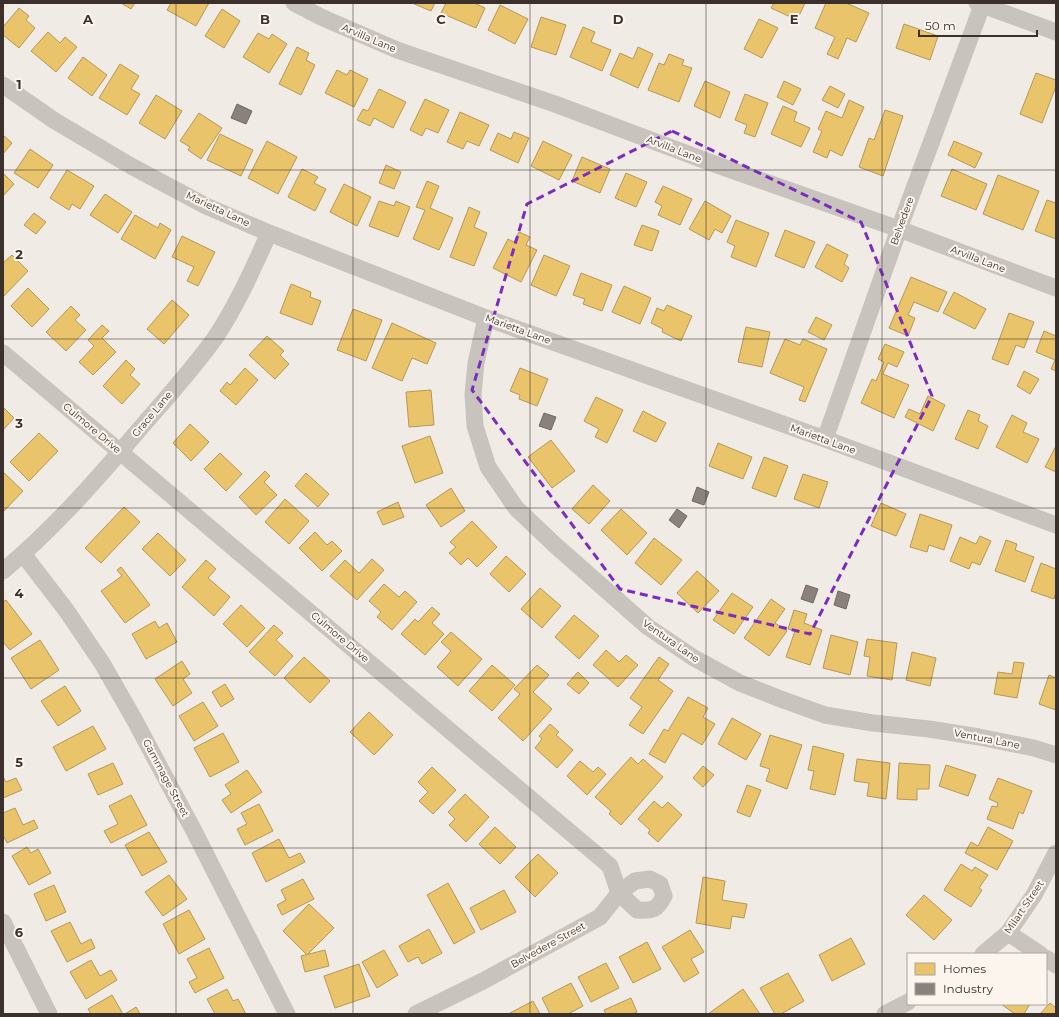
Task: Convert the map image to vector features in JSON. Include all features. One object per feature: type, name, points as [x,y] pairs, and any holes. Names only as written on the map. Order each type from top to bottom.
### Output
[{"type":"street","name":"Arvilla Lane","points":[[294,3],[321,17],[396,50],[555,104],[717,165],[899,229],[1056,288]]},
{"type":"street","name":"Belvedere","points":[[825,439],[899,229],[981,4]]},
{"type":"street","points":[[981,4],[1056,32]]},
{"type":"street","name":"Marietta Lane","points":[[3,85],[55,120],[131,166],[206,206],[269,233],[486,318],[825,439],[1056,526]]},
{"type":"street","name":"Grace Lane","points":[[3,570],[23,554],[76,502],[188,372],[215,337],[232,311],[250,277],[269,233]]},
{"type":"street","name":"Ventura Lane","points":[[486,318],[476,363],[473,394],[475,426],[488,467],[516,508],[555,545],[648,627],[694,658],[740,683],[825,715],[980,737],[1034,748],[1056,755]]},
{"type":"street","name":"Culmore Drive","points":[[3,353],[610,866],[619,893]]},
{"type":"street","name":"Gammage Street","points":[[23,554],[66,610],[102,663],[194,831],[287,1014]]},
{"type":"street","name":"Milart Street","points":[[984,953],[1008,933],[1034,896],[1056,853]]},
{"type":"street","points":[[650,879],[660,884],[664,896],[659,905],[650,910],[638,910],[619,893],[635,881],[650,879]]},
{"type":"street","name":"Belvedere Street","points":[[416,1014],[483,981],[600,917],[619,893]]},
{"type":"street","points":[[3,922],[49,1014]]},
{"type":"street","points":[[1008,933],[1038,953]]},
{"type":"street","points":[[1047,959],[1056,965]]},
{"type":"street","points":[[885,1014],[907,1003]]},
{"type":"highlighted area","points":[[672,131],[861,222],[932,396],[810,634],[620,589],[472,390],[527,204]]},
{"type":"building: Homes","points":[[121,3],[135,3],[131,9]]},
{"type":"building: Homes","points":[[171,3],[209,3],[196,26],[167,10]]},
{"type":"building: Homes","points":[[412,3],[435,3],[431,11]]},
{"type":"building: Homes","points":[[446,3],[474,3],[485,8],[476,28],[441,13]]},
{"type":"building: Homes","points":[[774,3],[805,3],[797,20],[771,8]]},
{"type":"building: Homes","points":[[826,3],[846,3],[869,13],[856,42],[847,38],[838,59],[827,54],[835,37],[815,28]]},
{"type":"building: Homes","points":[[500,5],[528,19],[515,44],[488,30]]},
{"type":"building: Homes","points":[[19,8],[29,16],[26,20],[35,28],[19,48],[3,35],[3,27]]},
{"type":"building: Homes","points":[[222,9],[240,21],[224,48],[205,36]]},
{"type":"building: Homes","points":[[541,17],[566,25],[556,55],[531,47]]},
{"type":"building: Homes","points":[[759,19],[778,28],[762,58],[744,49]]},
{"type":"building: Homes","points":[[904,24],[938,36],[930,60],[896,48]]},
{"type":"building: Homes","points":[[583,27],[595,32],[591,42],[611,50],[602,71],[570,57]]},
{"type":"building: Homes","points":[[48,32],[60,43],[65,37],[77,47],[56,72],[31,51]]},
{"type":"building: Homes","points":[[258,33],[269,39],[272,34],[287,44],[269,73],[243,57]]},
{"type":"building: Homes","points":[[297,47],[309,53],[306,60],[315,65],[301,95],[279,84]]},
{"type":"building: Homes","points":[[638,47],[653,54],[638,88],[610,75],[620,53],[633,59]]},
{"type":"building: Homes","points":[[669,54],[684,60],[682,65],[692,68],[679,102],[648,90],[659,63],[664,65]]},
{"type":"building: Homes","points":[[83,57],[107,75],[92,96],[68,78]]},
{"type":"building: Homes","points":[[120,64],[139,76],[131,89],[140,94],[127,115],[99,98]]},
{"type":"building: Homes","points":[[337,70],[347,75],[350,70],[368,79],[354,107],[325,93]]},
{"type":"building: Homes","points":[[1036,73],[1056,80],[1056,86],[1042,123],[1020,114]]},
{"type":"building: Homes","points":[[705,81],[730,92],[720,118],[694,106]]},
{"type":"building: Homes","points":[[784,81],[801,89],[793,105],[777,97]]},
{"type":"building: Homes","points":[[830,86],[845,94],[838,108],[822,100]]},
{"type":"building: Homes","points":[[379,89],[406,102],[393,128],[374,118],[370,126],[357,120],[363,109],[368,111]]},
{"type":"building: Homes","points":[[745,94],[768,103],[755,137],[744,133],[747,125],[735,120]]},
{"type":"building: Homes","points":[[156,95],[182,111],[165,139],[139,123]]},
{"type":"building: Homes","points":[[425,99],[449,110],[438,133],[426,128],[422,136],[410,130]]},
{"type":"building: Homes","points":[[849,100],[864,107],[842,156],[830,150],[827,158],[813,152],[822,131],[818,129],[826,111],[842,118]]},
{"type":"building: Homes","points":[[783,106],[797,112],[794,121],[810,128],[801,147],[771,134]]},
{"type":"building: Homes","points":[[885,110],[903,116],[883,176],[859,167],[869,138],[874,140]]},
{"type":"building: Homes","points":[[460,112],[489,125],[479,146],[467,141],[463,149],[447,142]]},
{"type":"building: Homes","points":[[199,113],[222,128],[201,159],[188,150],[190,147],[180,141]]},
{"type":"building: Homes","points":[[514,132],[529,138],[518,163],[490,150],[498,133],[511,139]]},
{"type":"building: Homes","points":[[220,134],[253,150],[241,176],[207,160]]},
{"type":"building: Homes","points":[[3,135],[12,143],[3,154]]},
{"type":"building: Homes","points":[[267,141],[297,157],[278,194],[248,178]]},
{"type":"building: Homes","points":[[543,141],[572,155],[559,180],[531,166]]},
{"type":"building: Homes","points":[[954,141],[982,153],[975,168],[948,155]]},
{"type":"building: Homes","points":[[30,149],[53,165],[38,188],[14,173]]},
{"type":"building: Homes","points":[[582,157],[610,169],[600,193],[572,181]]},
{"type":"building: Homes","points":[[386,165],[401,172],[394,189],[379,183]]},
{"type":"building: Homes","points":[[302,169],[318,177],[314,183],[326,189],[315,211],[288,197]]},
{"type":"building: Homes","points":[[952,169],[987,184],[976,210],[941,196]]},
{"type":"building: Homes","points":[[67,170],[94,186],[80,209],[72,204],[69,210],[50,198]]},
{"type":"building: Homes","points":[[3,173],[14,184],[3,196]]},
{"type":"building: Homes","points":[[626,173],[647,182],[636,207],[615,198]]},
{"type":"building: Homes","points":[[998,175],[1039,191],[1023,230],[983,214]]},
{"type":"building: Homes","points":[[427,181],[439,186],[430,208],[453,218],[439,250],[413,239],[425,210],[416,207]]},
{"type":"building: Homes","points":[[344,184],[371,197],[357,226],[330,212]]},
{"type":"building: Homes","points":[[663,186],[692,199],[680,225],[658,215],[662,206],[655,202]]},
{"type":"building: Homes","points":[[105,194],[132,212],[118,233],[90,215]]},
{"type":"building: Homes","points":[[1047,200],[1056,203],[1056,239],[1035,231]]},
{"type":"building: Homes","points":[[379,201],[394,206],[396,201],[410,207],[398,237],[369,226]]},
{"type":"building: Homes","points":[[705,201],[731,216],[722,233],[715,229],[709,240],[689,229]]},
{"type":"building: Homes","points":[[469,207],[480,212],[474,227],[487,233],[474,266],[450,257]]},
{"type":"building: Homes","points":[[34,213],[46,222],[36,234],[24,225]]},
{"type":"building: Homes","points":[[135,215],[158,228],[160,223],[171,230],[155,259],[121,239]]},
{"type":"building: Homes","points":[[736,220],[769,233],[756,267],[731,257],[735,246],[727,242]]},
{"type":"building: Homes","points":[[642,225],[659,231],[652,251],[634,245]]},
{"type":"building: Homes","points":[[785,230],[815,242],[804,268],[775,256]]},
{"type":"building: Homes","points":[[519,232],[530,237],[526,245],[537,250],[521,282],[493,268],[508,239],[514,242]]},
{"type":"building: Homes","points":[[182,236],[215,252],[198,286],[187,281],[194,267],[172,257]]},
{"type":"building: Homes","points":[[827,244],[848,255],[844,264],[849,268],[842,282],[815,267]]},
{"type":"building: Homes","points":[[12,255],[28,271],[3,297],[3,263]]},
{"type":"building: Homes","points":[[544,255],[570,266],[556,296],[531,285]]},
{"type":"building: Homes","points":[[581,273],[612,285],[602,311],[583,304],[585,299],[573,295]]},
{"type":"building: Homes","points":[[911,277],[947,292],[938,312],[914,302],[908,315],[915,318],[908,336],[889,328]]},
{"type":"building: Homes","points":[[291,284],[311,292],[310,297],[321,301],[312,325],[280,313]]},
{"type":"building: Homes","points":[[624,286],[651,298],[640,324],[612,312]]},
{"type":"building: Homes","points":[[28,288],[49,309],[32,327],[11,306]]},
{"type":"building: Homes","points":[[954,292],[986,309],[975,329],[943,313]]},
{"type":"building: Homes","points":[[172,300],[189,315],[164,344],[147,329]]},
{"type":"building: Homes","points":[[667,305],[692,316],[681,341],[662,332],[663,329],[651,323],[657,308],[664,311]]},
{"type":"building: Homes","points":[[71,306],[80,315],[75,320],[86,330],[66,351],[46,332]]},
{"type":"building: Homes","points":[[353,309],[382,320],[366,361],[337,350]]},
{"type":"building: Homes","points":[[1009,313],[1034,322],[1024,348],[1016,345],[1008,365],[992,359]]},
{"type":"building: Homes","points":[[816,317],[832,325],[824,340],[808,332]]},
{"type":"building: Homes","points":[[392,323],[436,343],[427,364],[412,358],[402,381],[372,368]]},
{"type":"building: Homes","points":[[102,325],[109,331],[102,338],[116,352],[93,375],[79,362],[94,346],[88,340]]},
{"type":"building: Homes","points":[[746,327],[770,332],[762,367],[738,362]]},
{"type":"building: Homes","points":[[1044,331],[1056,336],[1056,371],[1051,369],[1055,360],[1036,352]]},
{"type":"building: Homes","points":[[267,336],[284,351],[280,355],[289,364],[275,379],[249,355]]},
{"type":"building: Homes","points":[[785,339],[800,345],[803,339],[827,349],[805,402],[799,400],[804,387],[770,373]]},
{"type":"building: Homes","points":[[885,344],[904,352],[897,367],[888,363],[883,374],[909,385],[894,418],[861,403],[872,379],[876,381],[884,362],[878,359]]},
{"type":"building: Homes","points":[[126,360],[135,369],[130,375],[140,384],[122,404],[103,386]]},
{"type":"building: Homes","points":[[245,368],[258,380],[236,405],[220,391],[227,382],[230,385]]},
{"type":"building: Homes","points":[[520,368],[548,379],[537,406],[519,399],[520,395],[510,391]]},
{"type":"building: Homes","points":[[1024,371],[1039,379],[1030,394],[1017,386]]},
{"type":"building: Homes","points":[[431,390],[434,425],[409,427],[406,392]]},
{"type":"building: Homes","points":[[928,396],[945,405],[933,431],[905,417],[909,409],[920,414]]},
{"type":"building: Homes","points":[[596,397],[623,410],[607,443],[595,437],[599,429],[584,421]]},
{"type":"building: Homes","points":[[3,407],[14,418],[3,430]]},
{"type":"building: Homes","points":[[968,410],[980,415],[978,421],[988,426],[978,449],[955,439]]},
{"type":"building: Homes","points":[[643,411],[666,423],[656,442],[633,431]]},
{"type":"building: Homes","points":[[1012,415],[1027,423],[1023,432],[1039,439],[1027,463],[996,447]]},
{"type":"building: Homes","points":[[190,424],[209,442],[191,461],[173,443]]},
{"type":"building: Homes","points":[[39,433],[58,451],[29,481],[10,462]]},
{"type":"building: Homes","points":[[430,436],[443,473],[415,483],[402,446]]},
{"type":"building: Homes","points":[[551,440],[575,471],[552,488],[528,457]]},
{"type":"building: Homes","points":[[718,443],[752,457],[743,479],[709,466]]},
{"type":"building: Homes","points":[[1056,446],[1056,472],[1045,467]]},
{"type":"building: Homes","points":[[220,453],[242,474],[226,491],[204,469]]},
{"type":"building: Homes","points":[[764,457],[788,466],[776,497],[752,488]]},
{"type":"building: Homes","points":[[265,471],[270,476],[264,482],[277,495],[256,515],[239,497]]},
{"type":"building: Homes","points":[[3,472],[23,491],[3,512]]},
{"type":"building: Homes","points":[[306,473],[329,494],[318,507],[295,486]]},
{"type":"building: Homes","points":[[803,474],[828,482],[819,508],[794,499]]},
{"type":"building: Homes","points":[[593,485],[610,501],[589,524],[572,509]]},
{"type":"building: Homes","points":[[451,488],[465,511],[441,527],[426,505]]},
{"type":"building: Homes","points":[[285,499],[309,521],[289,544],[265,522]]},
{"type":"building: Homes","points":[[398,502],[404,517],[383,525],[377,512]]},
{"type":"building: Homes","points":[[881,503],[906,514],[896,536],[871,526]]},
{"type":"building: Homes","points":[[124,507],[140,522],[101,563],[85,548]]},
{"type":"building: Homes","points":[[621,509],[647,533],[627,555],[601,530]]},
{"type":"building: Homes","points":[[920,514],[952,525],[944,550],[929,545],[927,552],[910,547]]},
{"type":"building: Homes","points":[[472,521],[497,547],[477,567],[468,558],[461,565],[449,553],[456,547],[450,542]]},
{"type":"building: Homes","points":[[315,532],[327,545],[332,541],[342,551],[322,571],[299,548]]},
{"type":"building: Homes","points":[[158,533],[186,560],[170,576],[142,549]]},
{"type":"building: Homes","points":[[980,536],[991,541],[980,565],[972,562],[969,569],[950,561],[960,537],[976,544]]},
{"type":"building: Homes","points":[[654,538],[682,560],[661,585],[635,563]]},
{"type":"building: Homes","points":[[1006,540],[1017,544],[1015,550],[1034,557],[1025,582],[995,571]]},
{"type":"building: Homes","points":[[506,556],[526,574],[509,592],[490,574]]},
{"type":"building: Homes","points":[[372,559],[384,570],[357,600],[330,576],[345,560],[359,573]]},
{"type":"building: Homes","points":[[206,560],[216,569],[208,578],[230,597],[214,616],[182,587]]},
{"type":"building: Homes","points":[[1041,563],[1056,569],[1056,592],[1054,599],[1031,591]]},
{"type":"building: Homes","points":[[121,567],[150,605],[125,623],[101,591],[122,576],[117,570]]},
{"type":"building: Homes","points":[[697,571],[719,591],[698,613],[677,593]]},
{"type":"building: Homes","points":[[384,584],[399,597],[405,591],[417,602],[392,630],[377,617],[381,612],[369,601]]},
{"type":"building: Homes","points":[[540,588],[561,606],[542,628],[521,609]]},
{"type":"building: Homes","points":[[732,593],[753,607],[734,634],[713,620]]},
{"type":"building: Homes","points":[[771,599],[785,609],[775,623],[787,631],[769,656],[744,638]]},
{"type":"building: Homes","points":[[6,600],[32,634],[10,650],[3,642],[3,602]]},
{"type":"building: Homes","points":[[241,605],[265,628],[247,647],[223,624]]},
{"type":"building: Homes","points":[[432,607],[440,614],[432,623],[444,634],[425,655],[401,634],[415,619],[418,622]]},
{"type":"building: Homes","points":[[794,610],[807,614],[804,623],[822,630],[810,665],[786,657],[795,631],[788,629]]},
{"type":"building: Homes","points":[[574,615],[599,636],[579,659],[555,637]]},
{"type":"building: Homes","points":[[155,621],[159,628],[167,623],[177,642],[146,659],[132,634]]},
{"type":"building: Homes","points":[[274,625],[283,633],[276,640],[293,656],[275,676],[249,652]]},
{"type":"building: Homes","points":[[451,632],[482,659],[458,686],[437,667],[451,651],[441,642]]},
{"type":"building: Homes","points":[[831,635],[858,642],[850,675],[823,668]]},
{"type":"building: Homes","points":[[867,639],[897,643],[892,680],[867,676],[870,657],[864,656]]},
{"type":"building: Homes","points":[[40,640],[59,670],[31,689],[11,658]]},
{"type":"building: Homes","points":[[606,650],[619,662],[626,655],[638,665],[618,687],[593,665]]},
{"type":"building: Homes","points":[[912,652],[936,658],[930,686],[906,680]]},
{"type":"building: Homes","points":[[304,657],[330,681],[310,703],[284,678]]},
{"type":"building: Homes","points":[[659,657],[669,664],[658,680],[673,691],[643,734],[629,725],[642,707],[630,698]]},
{"type":"building: Homes","points":[[182,661],[190,674],[183,679],[192,693],[173,706],[155,679]]},
{"type":"building: Homes","points":[[1014,662],[1024,663],[1017,698],[994,694],[998,672],[1012,674]]},
{"type":"building: Homes","points":[[492,665],[515,685],[492,711],[469,691]]},
{"type":"building: Homes","points":[[537,665],[549,675],[533,692],[552,709],[523,741],[498,718],[520,694],[514,689]]},
{"type":"building: Homes","points":[[578,672],[589,683],[579,694],[567,684]]},
{"type":"building: Homes","points":[[1049,675],[1056,678],[1056,710],[1039,704]]},
{"type":"building: Homes","points":[[225,684],[234,699],[221,707],[212,692]]},
{"type":"building: Homes","points":[[65,686],[81,711],[58,726],[41,701]]},
{"type":"building: Homes","points":[[688,697],[708,708],[703,717],[715,724],[702,745],[682,733],[665,763],[649,754],[664,729],[668,731]]},
{"type":"building: Homes","points":[[203,702],[218,726],[194,741],[179,716]]},
{"type":"building: Homes","points":[[369,712],[393,735],[374,755],[350,732]]},
{"type":"building: Homes","points":[[732,718],[761,734],[746,760],[718,744]]},
{"type":"building: Homes","points":[[550,724],[559,732],[556,735],[573,750],[557,768],[535,748],[542,739],[539,736]]},
{"type":"building: Homes","points":[[93,726],[106,749],[66,771],[53,747]]},
{"type":"building: Homes","points":[[223,733],[239,762],[210,777],[194,748]]},
{"type":"building: Homes","points":[[770,735],[802,745],[787,789],[766,781],[770,769],[760,766]]},
{"type":"building: Homes","points":[[813,746],[844,754],[835,795],[810,789],[814,771],[808,770]]},
{"type":"building: Homes","points":[[631,757],[638,764],[643,759],[663,777],[621,825],[609,814],[611,811],[595,797]]},
{"type":"building: Homes","points":[[857,759],[890,763],[886,799],[867,796],[869,783],[854,781]]},
{"type":"building: Homes","points":[[580,761],[593,772],[598,767],[606,774],[587,795],[567,776]]},
{"type":"building: Homes","points":[[113,763],[123,784],[98,795],[88,774]]},
{"type":"building: Homes","points":[[899,763],[930,765],[929,789],[917,789],[917,800],[897,799]]},
{"type":"building: Homes","points":[[946,765],[976,775],[968,796],[939,786]]},
{"type":"building: Homes","points":[[703,766],[714,775],[703,787],[693,778]]},
{"type":"building: Homes","points":[[432,767],[456,790],[433,814],[419,801],[428,792],[418,782]]},
{"type":"building: Homes","points":[[247,770],[262,792],[231,813],[222,800],[231,794],[225,785]]},
{"type":"building: Homes","points":[[3,777],[6,782],[16,778],[22,790],[3,798]]},
{"type":"building: Homes","points":[[998,778],[1032,791],[1023,814],[1019,812],[1013,829],[987,819],[992,806],[997,807],[998,803],[989,799]]},
{"type":"building: Homes","points":[[747,785],[761,790],[750,817],[737,812]]},
{"type":"building: Homes","points":[[465,794],[489,817],[466,842],[449,825],[455,819],[448,812]]},
{"type":"building: Homes","points":[[131,795],[147,825],[111,843],[104,831],[118,824],[109,806]]},
{"type":"building: Homes","points":[[654,801],[662,808],[668,802],[682,815],[658,842],[648,833],[650,830],[638,819]]},
{"type":"building: Homes","points":[[259,804],[273,831],[245,845],[237,829],[247,824],[241,813]]},
{"type":"building: Homes","points":[[15,808],[23,825],[34,820],[38,828],[7,843],[3,835],[3,813]]},
{"type":"building: Homes","points":[[495,827],[516,847],[500,864],[479,844]]},
{"type":"building: Homes","points":[[988,827],[1013,841],[997,870],[965,853],[971,842],[978,846]]},
{"type":"building: Homes","points":[[149,832],[167,862],[142,876],[125,845]]},
{"type":"building: Homes","points":[[279,839],[289,858],[300,853],[305,862],[266,882],[252,853]]},
{"type":"building: Homes","points":[[27,847],[31,853],[38,849],[51,873],[29,885],[12,856]]},
{"type":"building: Homes","points":[[538,854],[558,873],[535,897],[515,877]]},
{"type":"building: Homes","points":[[961,864],[972,871],[975,867],[988,875],[979,888],[982,890],[971,907],[944,890]]},
{"type":"building: Homes","points":[[169,875],[187,899],[163,916],[145,892]]},
{"type":"building: Homes","points":[[703,877],[725,881],[722,900],[747,904],[744,918],[732,916],[730,929],[696,923]]},
{"type":"building: Homes","points":[[303,879],[314,899],[282,915],[277,905],[286,900],[281,890]]},
{"type":"building: Homes","points":[[448,883],[475,932],[454,944],[427,895]]},
{"type":"building: Homes","points":[[54,885],[66,912],[46,921],[34,894]]},
{"type":"building: Homes","points":[[504,890],[516,912],[481,930],[470,908]]},
{"type":"building: Homes","points":[[924,895],[952,920],[934,940],[906,915]]},
{"type":"building: Homes","points":[[309,904],[334,928],[307,955],[283,931]]},
{"type":"building: Homes","points":[[189,910],[205,939],[179,954],[163,924]]},
{"type":"building: Homes","points":[[70,922],[81,944],[91,939],[95,948],[67,962],[51,931]]},
{"type":"building: Homes","points":[[429,929],[442,953],[422,964],[418,957],[408,962],[399,946]]},
{"type":"building: Homes","points":[[690,930],[704,952],[691,959],[699,973],[684,982],[662,947]]},
{"type":"building: Homes","points":[[851,938],[865,964],[832,981],[819,955]]},
{"type":"building: Homes","points":[[647,942],[661,969],[633,983],[619,957]]},
{"type":"building: Homes","points":[[209,948],[224,978],[195,993],[189,982],[197,978],[187,959]]},
{"type":"building: Homes","points":[[325,950],[329,966],[305,972],[301,956]]},
{"type":"building: Homes","points":[[384,950],[398,975],[377,988],[362,962]]},
{"type":"building: Homes","points":[[91,960],[100,976],[111,970],[117,980],[86,999],[70,972]]},
{"type":"building: Homes","points":[[606,963],[619,988],[591,1002],[578,977]]},
{"type":"building: Homes","points":[[359,964],[370,996],[335,1008],[324,976]]},
{"type":"building: Homes","points":[[788,973],[804,1001],[781,1014],[775,1014],[760,988]]},
{"type":"building: Homes","points":[[571,983],[583,1006],[568,1014],[550,1014],[542,998]]},
{"type":"building: Homes","points":[[227,989],[233,1001],[238,999],[246,1014],[215,1014],[207,999]]},
{"type":"building: Homes","points":[[743,989],[760,1014],[708,1014]]},
{"type":"building: Homes","points":[[112,995],[123,1014],[91,1014],[88,1009]]},
{"type":"building: Homes","points":[[631,998],[637,1012],[632,1014],[606,1014],[604,1010]]},
{"type":"building: Homes","points":[[533,1001],[540,1014],[508,1014]]},
{"type":"building: Homes","points":[[1050,1003],[1056,1008],[1056,1014],[1040,1014]]},
{"type":"building: Homes","points":[[1002,1005],[1029,1005],[1024,1014],[1015,1014]]},
{"type":"building: Homes","points":[[136,1007],[140,1014],[125,1014]]},
{"type":"building: Industry","points":[[237,104],[252,111],[246,124],[231,118]]},
{"type":"building: Industry","points":[[544,413],[556,417],[551,430],[539,426]]},
{"type":"building: Industry","points":[[697,487],[709,492],[704,505],[692,501]]},
{"type":"building: Industry","points":[[677,509],[687,516],[679,528],[669,520]]},
{"type":"building: Industry","points":[[806,585],[818,589],[813,603],[801,599]]},
{"type":"building: Industry","points":[[838,591],[850,595],[846,609],[834,605]]}]
